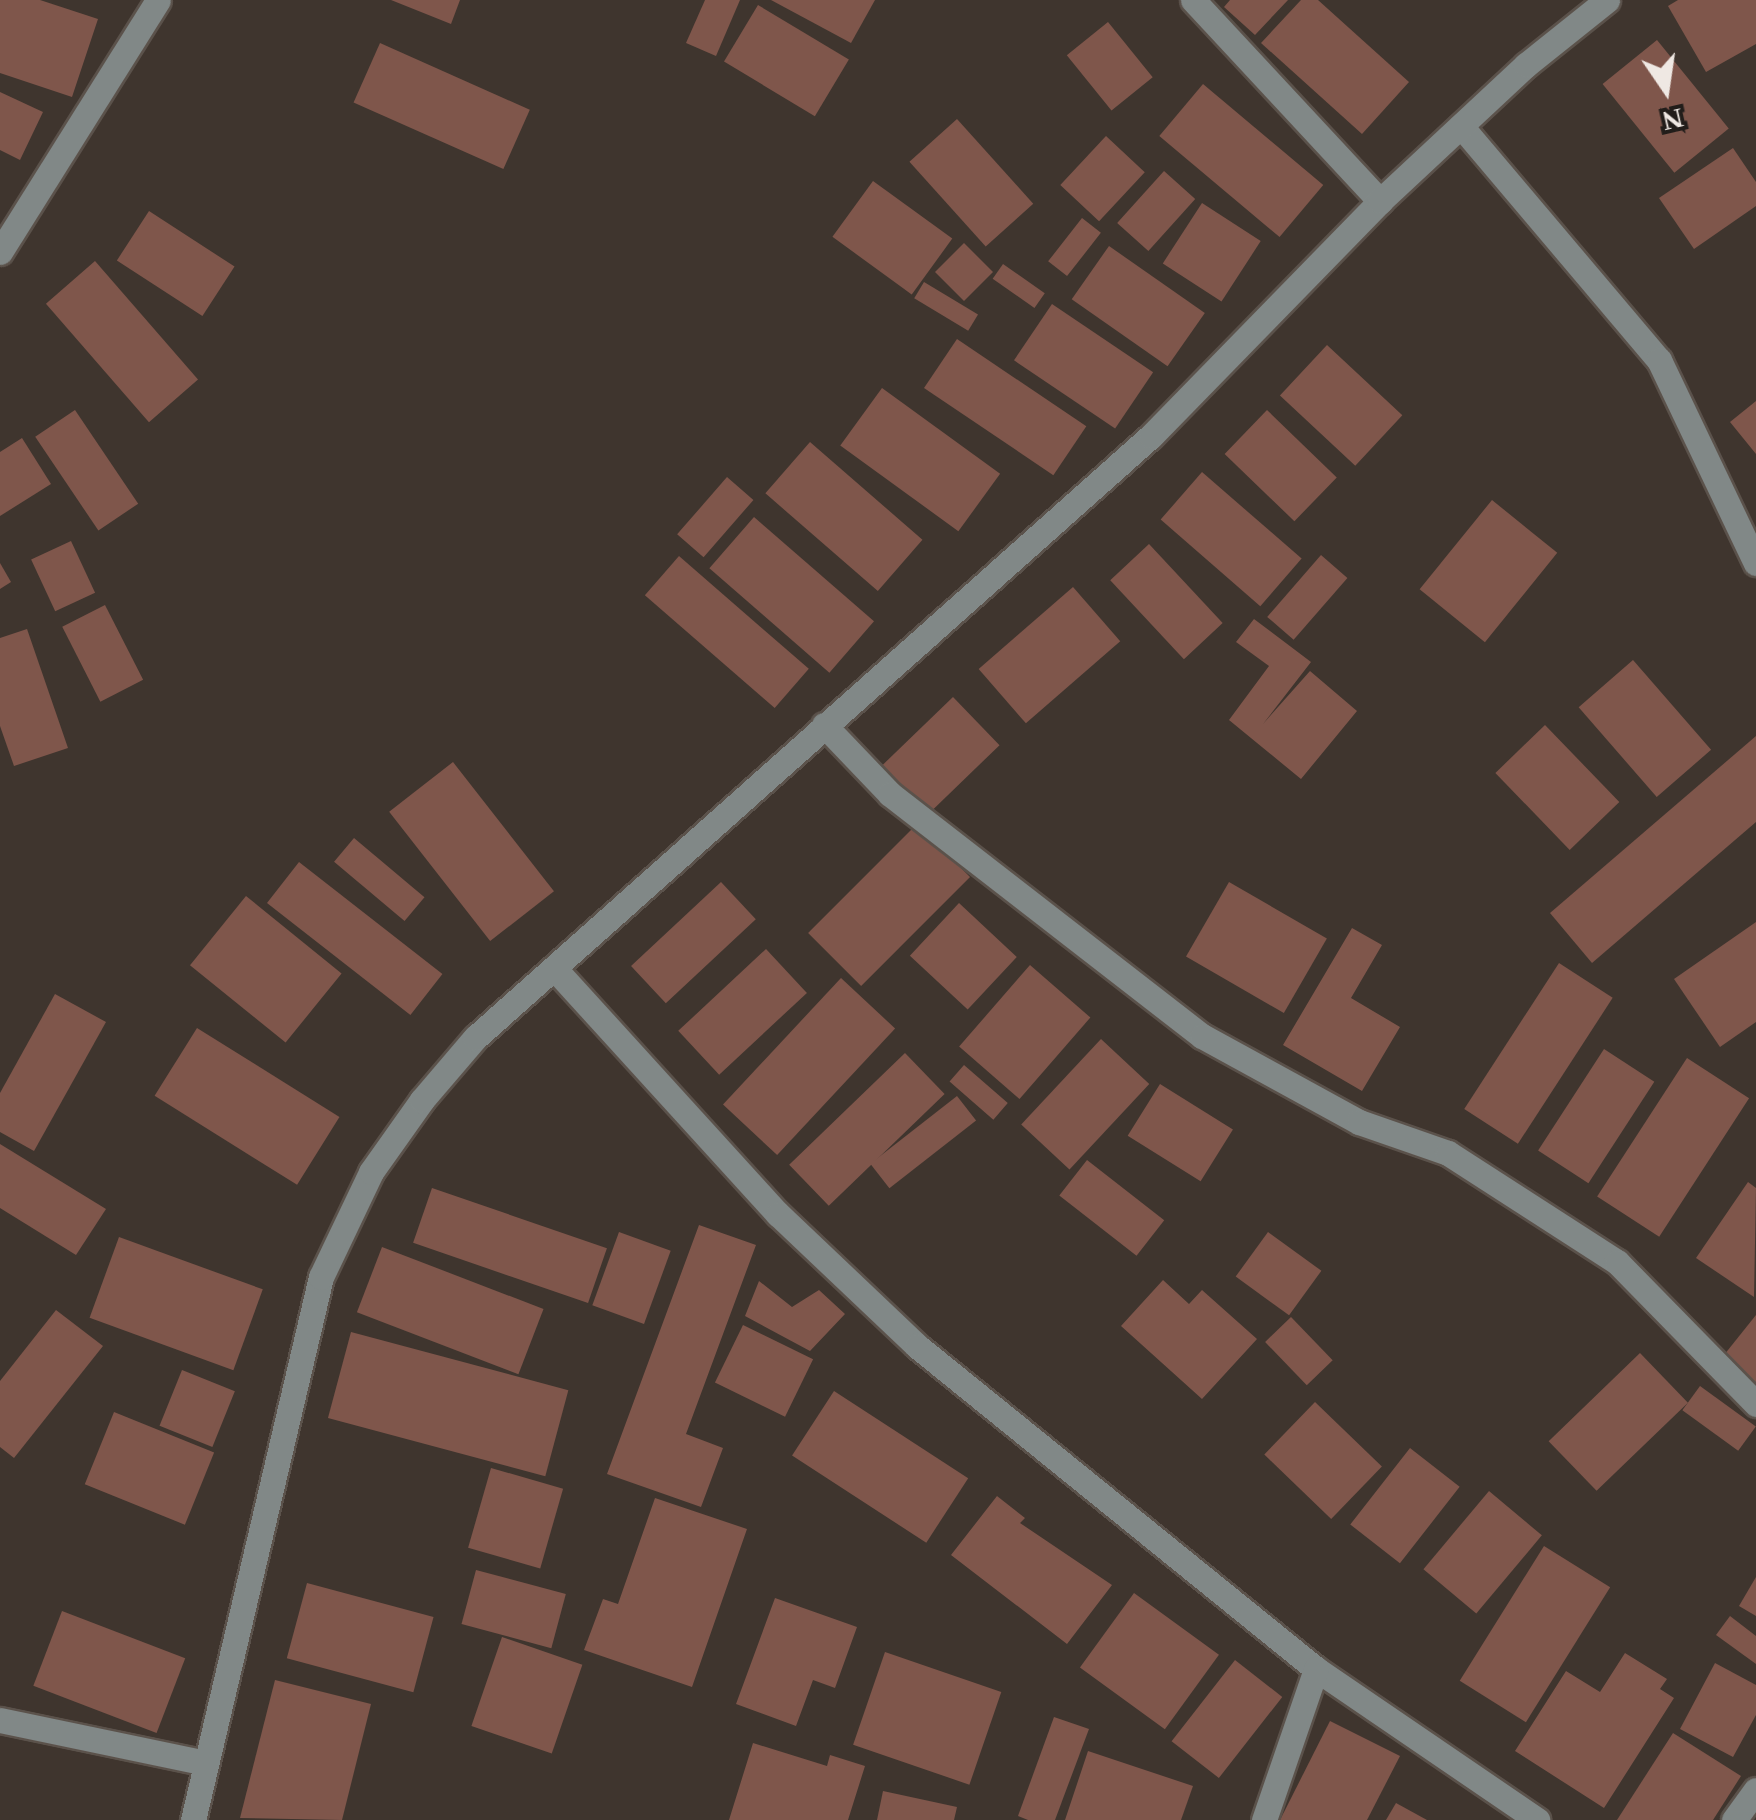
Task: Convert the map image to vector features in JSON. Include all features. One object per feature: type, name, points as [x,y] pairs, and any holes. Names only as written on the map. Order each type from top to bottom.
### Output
[{"type":"street","points":[[0,252],[158,0]]},
{"type":"street","points":[[1192,0],[1380,202]]},
{"type":"street","points":[[193,1820],[321,1277],[370,1172],[422,1100],[475,1038],[1151,436],[1380,202],[1606,0]]},
{"type":"street","points":[[1461,126],[1659,360],[1756,563]]},
{"type":"street","points":[[824,725],[890,794],[1202,1036],[1359,1122],[1448,1153],[1617,1262],[1756,1404]]},
{"type":"street","points":[[554,968],[778,1214],[917,1346],[1316,1669],[1537,1820]]},
{"type":"street","points":[[1264,1820],[1316,1669]]},
{"type":"street","points":[[0,1720],[206,1763]]},
{"type":"street","points":[[1734,1820],[1756,1790]]},
{"type":"building","points":[[0,0],[40,0],[98,19],[72,97],[0,73]]},
{"type":"building","points":[[391,0],[460,0],[451,24]]},
{"type":"building","points":[[705,0],[740,0],[716,56],[686,43]]},
{"type":"building","points":[[771,0],[875,0],[851,43]]},
{"type":"building","points":[[1230,0],[1288,0],[1255,35],[1224,7]]},
{"type":"building","points":[[1301,0],[1318,0],[1409,82],[1362,134],[1261,43]]},
{"type":"building","points":[[1678,0],[1756,0],[1756,44],[1706,72],[1668,6]]},
{"type":"building","points":[[758,5],[849,60],[815,116],[724,62]]},
{"type":"building","points":[[1108,22],[1153,77],[1111,111],[1067,55]]},
{"type":"building","points":[[1657,40],[1729,129],[1674,173],[1603,84]]},
{"type":"building","points":[[380,43],[530,110],[503,169],[354,102]]},
{"type":"building","points":[[1203,84],[1323,185],[1280,237],[1159,136]]},
{"type":"building","points":[[0,92],[43,112],[20,160],[0,150]]},
{"type":"building","points":[[957,119],[1033,204],[986,247],[909,162]]},
{"type":"building","points":[[1106,136],[1145,172],[1099,221],[1060,185]]},
{"type":"building","points":[[1733,148],[1756,182],[1756,206],[1694,249],[1659,198]]},
{"type":"building","points":[[1164,171],[1195,199],[1148,251],[1117,223]]},
{"type":"building","points":[[873,181],[952,239],[912,294],[832,237]]},
{"type":"building","points":[[1202,203],[1261,241],[1221,302],[1163,263]]},
{"type":"building","points":[[149,211],[235,267],[202,316],[117,260]]},
{"type":"building","points":[[1082,218],[1101,233],[1067,276],[1048,261]]},
{"type":"building","points":[[964,243],[993,272],[964,301],[935,272]]},
{"type":"building","points":[[1109,246],[1205,313],[1168,366],[1072,299]]},
{"type":"building","points":[[95,261],[198,379],[149,422],[46,304]]},
{"type":"building","points":[[1003,264],[1045,293],[1034,308],[993,279]]},
{"type":"building","points":[[924,282],[978,314],[968,331],[914,298]]},
{"type":"building","points":[[1052,304],[1153,372],[1115,429],[1014,360]]},
{"type":"building","points":[[957,339],[1086,426],[1053,475],[924,388]]},
{"type":"building","points":[[1327,345],[1402,415],[1355,466],[1280,395]]},
{"type":"building","points":[[882,388],[1000,474],[958,531],[840,445]]},
{"type":"building","points":[[1756,401],[1756,454],[1730,422]]},
{"type":"building","points":[[75,410],[138,504],[98,531],[35,437]]},
{"type":"building","points":[[1267,410],[1337,477],[1294,521],[1225,454]]},
{"type":"building","points":[[22,438],[51,484],[0,516],[0,452]]},
{"type":"building","points":[[810,442],[922,540],[878,591],[765,493]]},
{"type":"building","points":[[1202,472],[1302,559],[1260,606],[1161,520]]},
{"type":"building","points":[[727,477],[753,500],[704,557],[677,534]]},
{"type":"building","points":[[1492,500],[1557,553],[1485,642],[1420,589]]},
{"type":"building","points":[[754,517],[874,621],[829,673],[709,568]]},
{"type":"building","points":[[71,541],[95,593],[55,611],[31,560]]},
{"type":"building","points":[[1149,544],[1223,623],[1184,659],[1110,580]]},
{"type":"building","points":[[1321,555],[1347,578],[1294,640],[1267,617]]},
{"type":"building","points":[[679,556],[809,669],[775,708],[645,595]]},
{"type":"building","points":[[0,563],[11,582],[0,589]]},
{"type":"building","points":[[1073,587],[1120,641],[1026,723],[979,669]]},
{"type":"building","points":[[105,605],[143,680],[100,702],[62,627]]},
{"type":"building","points":[[1254,619],[1311,662],[1263,724],[1310,671],[1357,711],[1301,779],[1229,720],[1269,666],[1236,642]]},
{"type":"building","points":[[27,629],[68,748],[14,766],[0,726],[0,638]]},
{"type":"building","points":[[1633,660],[1711,750],[1657,797],[1579,707]]},
{"type":"building","points":[[953,697],[1000,745],[924,818],[877,770]]},
{"type":"building","points":[[1545,725],[1619,802],[1570,850],[1495,773]]},
{"type":"building","points":[[1756,736],[1756,822],[1592,963],[1550,913]]},
{"type":"building","points":[[453,762],[554,891],[490,941],[389,812]]},
{"type":"building","points":[[917,824],[970,877],[861,986],[808,933]]},
{"type":"building","points":[[354,838],[424,897],[405,921],[334,862]]},
{"type":"building","points":[[299,862],[442,974],[410,1015],[267,903]]},
{"type":"building","points":[[721,882],[756,919],[666,1003],[631,966]]},
{"type":"building","points":[[1229,882],[1327,938],[1284,1013],[1186,956]]},
{"type":"building","points":[[246,896],[342,973],[286,1043],[190,965]]},
{"type":"building","points":[[959,903],[1017,957],[968,1010],[910,956]]},
{"type":"building","points":[[1756,922],[1756,1022],[1720,1047],[1674,979]]},
{"type":"building","points":[[1352,928],[1382,945],[1351,998],[1400,1027],[1362,1091],[1283,1045]]},
{"type":"building","points":[[766,949],[807,993],[719,1075],[678,1031]]},
{"type":"building","points":[[1559,963],[1613,998],[1518,1144],[1464,1109]]},
{"type":"building","points":[[1030,965],[1090,1017],[1020,1099],[959,1047]]},
{"type":"building","points":[[841,978],[895,1028],[777,1155],[723,1105]]},
{"type":"building","points":[[55,994],[106,1022],[34,1151],[0,1132],[0,1093]]},
{"type":"building","points":[[197,1028],[339,1117],[297,1185],[155,1096]]},
{"type":"building","points":[[1101,1039],[1149,1084],[1069,1170],[1021,1125]]},
{"type":"building","points":[[1604,1049],[1654,1082],[1588,1183],[1538,1150]]},
{"type":"building","points":[[905,1053],[945,1094],[829,1206],[789,1165]]},
{"type":"building","points":[[1687,1058],[1749,1098],[1659,1237],[1597,1196]]},
{"type":"building","points":[[964,1065],[1008,1103],[993,1120],[950,1082]]},
{"type":"building","points":[[1160,1084],[1233,1130],[1201,1181],[1128,1136]]},
{"type":"building","points":[[957,1096],[976,1120],[889,1188],[870,1164]]},
{"type":"building","points":[[0,1144],[106,1209],[76,1255],[0,1208]]},
{"type":"building","points":[[1087,1160],[1164,1220],[1137,1256],[1059,1195]]},
{"type":"building","points":[[1748,1182],[1756,1188],[1754,1297],[1696,1258]]},
{"type":"building","points":[[432,1188],[607,1248],[588,1303],[413,1243]]},
{"type":"building","points":[[699,1225],[756,1245],[686,1434],[723,1448],[701,1507],[607,1474]]},
{"type":"building","points":[[619,1232],[671,1251],[644,1324],[592,1305]]},
{"type":"building","points":[[1268,1232],[1321,1271],[1289,1315],[1236,1276]]},
{"type":"building","points":[[119,1237],[263,1289],[233,1370],[90,1318]]},
{"type":"building","points":[[382,1247],[544,1309],[518,1374],[357,1312]]},
{"type":"building","points":[[1163,1280],[1189,1304],[1202,1290],[1257,1339],[1202,1399],[1121,1326]]},
{"type":"building","points":[[759,1281],[792,1307],[819,1290],[845,1314],[810,1351],[745,1316]]},
{"type":"building","points":[[56,1310],[103,1346],[14,1458],[0,1447],[0,1381]]},
{"type":"building","points":[[1756,1315],[1756,1388],[1720,1360]]},
{"type":"building","points":[[1291,1317],[1333,1360],[1307,1385],[1265,1342]]},
{"type":"building","points":[[743,1325],[813,1359],[785,1417],[715,1383]]},
{"type":"building","points":[[351,1332],[568,1390],[545,1476],[328,1418]]},
{"type":"building","points":[[1640,1353],[1688,1403],[1597,1491],[1549,1441]]},
{"type":"building","points":[[182,1370],[235,1391],[212,1447],[160,1426]]},
{"type":"building","points":[[1700,1386],[1756,1427],[1738,1451],[1682,1410]]},
{"type":"building","points":[[834,1391],[968,1478],[926,1543],[792,1456]]},
{"type":"building","points":[[1315,1402],[1382,1467],[1331,1519],[1264,1455]]},
{"type":"building","points":[[114,1412],[214,1452],[185,1525],[85,1484]]},
{"type":"building","points":[[1410,1448],[1460,1487],[1400,1563],[1350,1524]]},
{"type":"building","points":[[491,1468],[563,1489],[540,1568],[468,1548]]},
{"type":"building","points":[[1489,1491],[1542,1535],[1476,1613],[1423,1569]]},
{"type":"building","points":[[997,1496],[1025,1518],[1020,1523],[1112,1585],[1067,1644],[951,1555]]},
{"type":"building","points":[[655,1498],[747,1529],[692,1687],[584,1650],[603,1599],[618,1604]]},
{"type":"building","points":[[1544,1546],[1610,1587],[1526,1722],[1460,1681]]},
{"type":"building","points":[[476,1570],[566,1594],[551,1648],[462,1624]]},
{"type":"building","points":[[1756,1577],[1756,1616],[1739,1606]]},
{"type":"building","points":[[307,1583],[434,1617],[413,1692],[287,1658]]},
{"type":"building","points":[[1134,1593],[1219,1655],[1165,1729],[1080,1667]]},
{"type":"building","points":[[775,1598],[857,1627],[835,1688],[813,1680],[796,1726],[736,1704]]},
{"type":"building","points":[[62,1611],[185,1658],[157,1733],[33,1686]]},
{"type":"building","points":[[1730,1616],[1756,1636],[1756,1664],[1716,1635]]},
{"type":"building","points":[[502,1637],[582,1665],[552,1754],[471,1726]]},
{"type":"building","points":[[885,1652],[1001,1692],[969,1785],[853,1745]]},
{"type":"building","points":[[1625,1653],[1667,1679],[1660,1689],[1674,1698],[1604,1808],[1515,1751],[1566,1671],[1600,1692]]},
{"type":"building","points":[[1235,1660],[1282,1697],[1219,1778],[1172,1741]]},
{"type":"building","points":[[1715,1663],[1756,1685],[1756,1715],[1733,1757],[1680,1729]]},
{"type":"building","points":[[275,1680],[371,1704],[342,1820],[240,1818]]},
{"type":"building","points":[[1054,1717],[1089,1729],[1055,1820],[1028,1820],[1018,1816]]},
{"type":"building","points":[[1330,1721],[1400,1756],[1367,1820],[1280,1820]]},
{"type":"building","points":[[1673,1733],[1741,1776],[1713,1820],[1617,1820]]},
{"type":"building","points":[[753,1743],[827,1766],[830,1755],[865,1766],[848,1820],[729,1820]]},
{"type":"building","points":[[1088,1751],[1193,1786],[1181,1820],[1065,1820]]},
{"type":"building","points":[[883,1791],[957,1807],[954,1820],[877,1820]]},
{"type":"building","points":[[1396,1803],[1427,1820],[1386,1820]]}]
